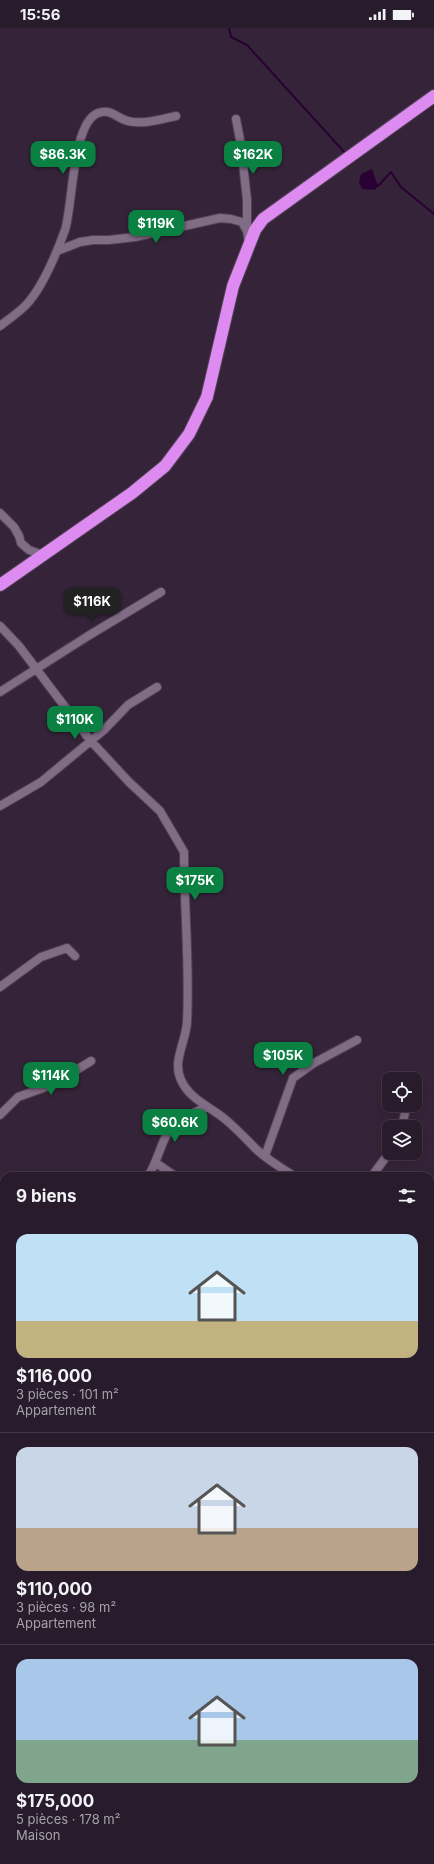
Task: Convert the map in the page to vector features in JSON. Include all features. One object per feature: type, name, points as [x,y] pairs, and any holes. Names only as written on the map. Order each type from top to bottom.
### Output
[{"type":"highway","points":[[0,585],[132,493],[165,466],[189,434],[207,397],[233,286],[248,237],[263,219],[434,96]]},
{"type":"street","points":[[0,326],[27,304],[50,267],[65,228],[71,202],[73,168],[76,157],[87,124],[93,115],[107,111],[114,112],[120,118],[139,122],[176,116]]},
{"type":"street","points":[[236,119],[241,145],[247,200],[248,237]]},
{"type":"street","points":[[57,251],[80,242],[135,237],[220,218],[242,222],[248,237]]},
{"type":"street","points":[[0,513],[14,527],[20,536],[21,543],[29,550],[43,555]]},
{"type":"street","points":[[0,692],[161,592]]},
{"type":"street","points":[[0,626],[19,646],[36,670],[66,706],[90,740],[160,811],[184,852],[188,1002],[187,1033],[177,1060],[178,1073],[182,1082],[192,1095],[206,1107],[226,1120],[265,1156],[288,1172]]},
{"type":"street","points":[[0,806],[41,782],[104,730],[128,706],[157,687]]},
{"type":"street","points":[[0,987],[41,958],[67,948],[75,956]]},
{"type":"street","points":[[265,1156],[293,1078],[314,1063],[357,1040]]},
{"type":"street","points":[[0,1115],[18,1097],[54,1084],[91,1061]]},
{"type":"street","points":[[150,1172],[156,1163],[170,1129],[178,1122],[206,1107]]},
{"type":"street","points":[[404,1120],[405,1113]]},
{"type":"street","points":[[375,1172],[384,1160]]},
{"type":"street","points":[[156,1163],[169,1172]]},
{"type":"shaded area","points":[[372,169],[378,186],[375,190],[362,189],[359,182],[361,174]]},
{"type":"waterway","points":[[229,28],[231,37],[247,45],[346,154]]},
{"type":"waterway","points":[[378,186],[391,172],[401,187],[434,214]]}]
